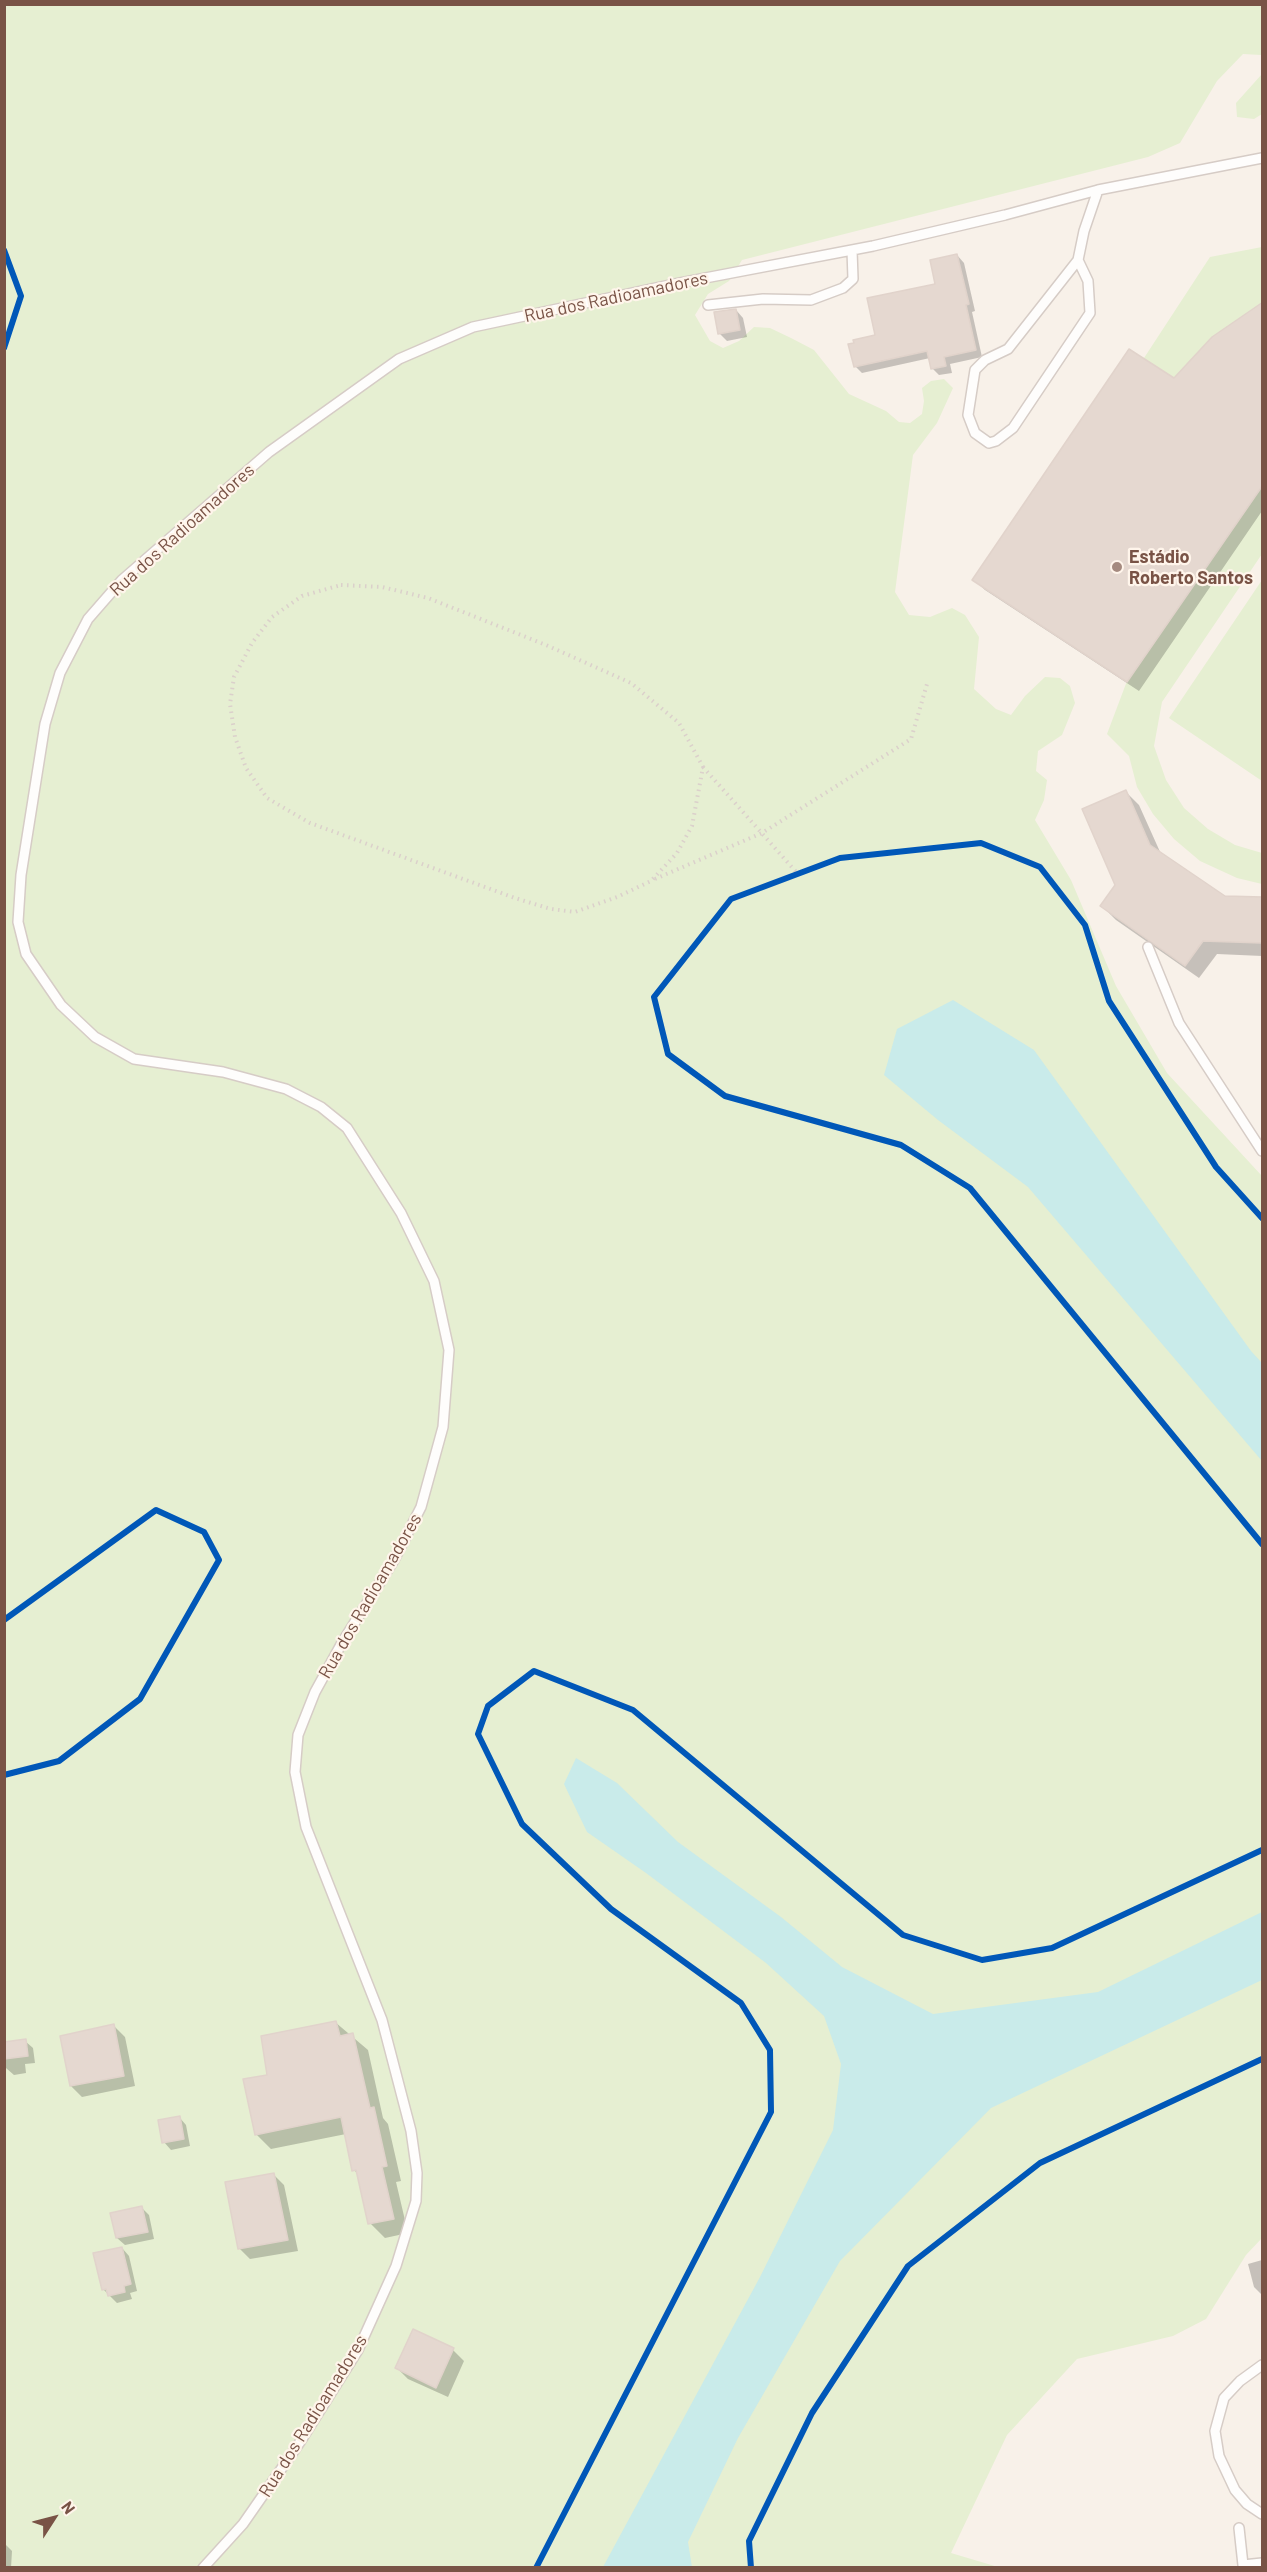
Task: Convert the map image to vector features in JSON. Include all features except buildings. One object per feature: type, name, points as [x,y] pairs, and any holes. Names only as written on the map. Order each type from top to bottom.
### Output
[{"type":"lane","name":"Rua dos Radioamadores","points":[[203,2568],[243,2524],[300,2442],[358,2350],[396,2266],[416,2201],[417,2173],[411,2130],[382,2020],[306,1827],[295,1772],[298,1735],[315,1692],[343,1641],[394,1560],[421,1507],[444,1427],[449,1350],[434,1281],[401,1214],[347,1128],[321,1107],[286,1089],[223,1072],[134,1059],[95,1037],[61,1005],[26,954],[18,922],[21,875],[45,724],[60,673],[88,619],[122,580],[269,452],[399,359],[473,327],[679,283],[852,250],[1005,215],[1098,190],[1263,158]]},
{"type":"lane","points":[[1078,260],[1088,281],[1090,314],[1013,428],[996,441],[989,443],[975,434],[968,415],[975,370],[985,360],[1008,350],[1078,260],[1084,231],[1098,190]]},
{"type":"lane","points":[[708,305],[763,299],[811,300],[843,288],[853,279],[852,250]]},
{"type":"lane","points":[[1148,947],[1179,1023],[1263,1151]]},
{"type":"lane","points":[[1263,2365],[1240,2380],[1224,2398],[1215,2431],[1219,2456],[1235,2490],[1247,2504],[1263,2514]]},
{"type":"lane","points":[[1239,2528],[1243,2565],[1263,2563]]},
{"type":"path","points":[[798,873],[762,833],[703,767],[679,723],[631,683],[546,645],[428,598],[382,587],[342,585],[302,596],[272,617],[252,643],[234,677],[230,704],[235,737],[246,768],[267,798],[310,823],[550,909],[576,912],[617,897],[651,880],[762,833],[911,739],[927,684]]},
{"type":"path","points":[[651,880],[677,853],[692,826],[703,767]]},
{"type":"path","points":[[787,878],[808,870]]},
{"type":"green space","points":[[5,5],[1262,5],[1262,60],[1261,55],[1243,54],[1217,81],[1180,143],[1148,157],[742,260],[729,281],[708,294],[695,315],[710,341],[723,348],[739,341],[754,327],[770,328],[814,350],[849,394],[886,411],[899,422],[910,423],[922,414],[924,401],[922,388],[931,381],[944,379],[953,388],[937,423],[913,455],[895,592],[909,615],[930,617],[952,608],[965,615],[979,637],[974,689],[996,709],[1011,715],[1025,696],[1045,677],[1060,678],[1070,686],[1075,703],[1062,735],[1038,751],[1036,771],[1047,780],[1044,800],[1035,820],[1071,880],[1116,986],[1167,1073],[1262,1176],[1262,2238],[1246,2255],[1206,2319],[1173,2336],[1077,2359],[1007,2435],[951,2553],[998,2567],[5,2568]]},
{"type":"green space","points":[[1262,74],[1262,114],[1254,119],[1237,117],[1236,103]]},
{"type":"green space","name":"Estádio Roberto Santos","points":[[1262,247],[1262,554],[1162,702],[1154,746],[1166,780],[1184,808],[1208,829],[1235,845],[1262,853],[1262,884],[1237,878],[1200,861],[1174,839],[1153,814],[1137,787],[1129,756],[1107,734],[1127,681],[1059,453],[1129,349],[1144,358],[1210,257]]},
{"type":"green space","points":[[1262,580],[1262,781],[1169,718]]},
{"type":"water","points":[[953,1000],[1034,1050],[1251,1351],[1262,1363],[1262,1461],[1028,1187],[938,1120],[884,1075],[897,1029]]},
{"type":"water","points":[[576,1758],[617,1783],[678,1842],[781,1917],[842,1967],[933,2014],[1098,1992],[1262,1912],[1262,1980],[991,2108],[840,2261],[738,2438],[688,2542],[692,2567],[603,2567],[760,2277],[833,2130],[841,2064],[824,2016],[766,1963],[587,1832],[564,1784]]},
{"type":"cycle path","points":[[4,250],[21,296],[4,348]]},
{"type":"cycle path","points":[[1262,1218],[1216,1167],[1109,1001],[1085,925],[1040,867],[981,843],[840,858],[731,899],[654,997],[668,1054],[725,1096],[901,1145],[970,1188],[1262,1544]]},
{"type":"cycle path","points":[[4,1620],[156,1510],[204,1532],[219,1560],[140,1699],[59,1761],[4,1775]]},
{"type":"cycle path","points":[[536,2568],[771,2112],[770,2050],[741,2003],[611,1909],[522,1824],[478,1734],[488,1706],[534,1671],[633,1710],[903,1935],[982,1960],[1052,1948],[1262,1850]]},
{"type":"cycle path","points":[[751,2568],[749,2541],[812,2413],[908,2266],[1040,2163],[1262,2059]]},
{"type":"place","name":"Estádio Roberto Santos","points":[[1117,567]]}]
